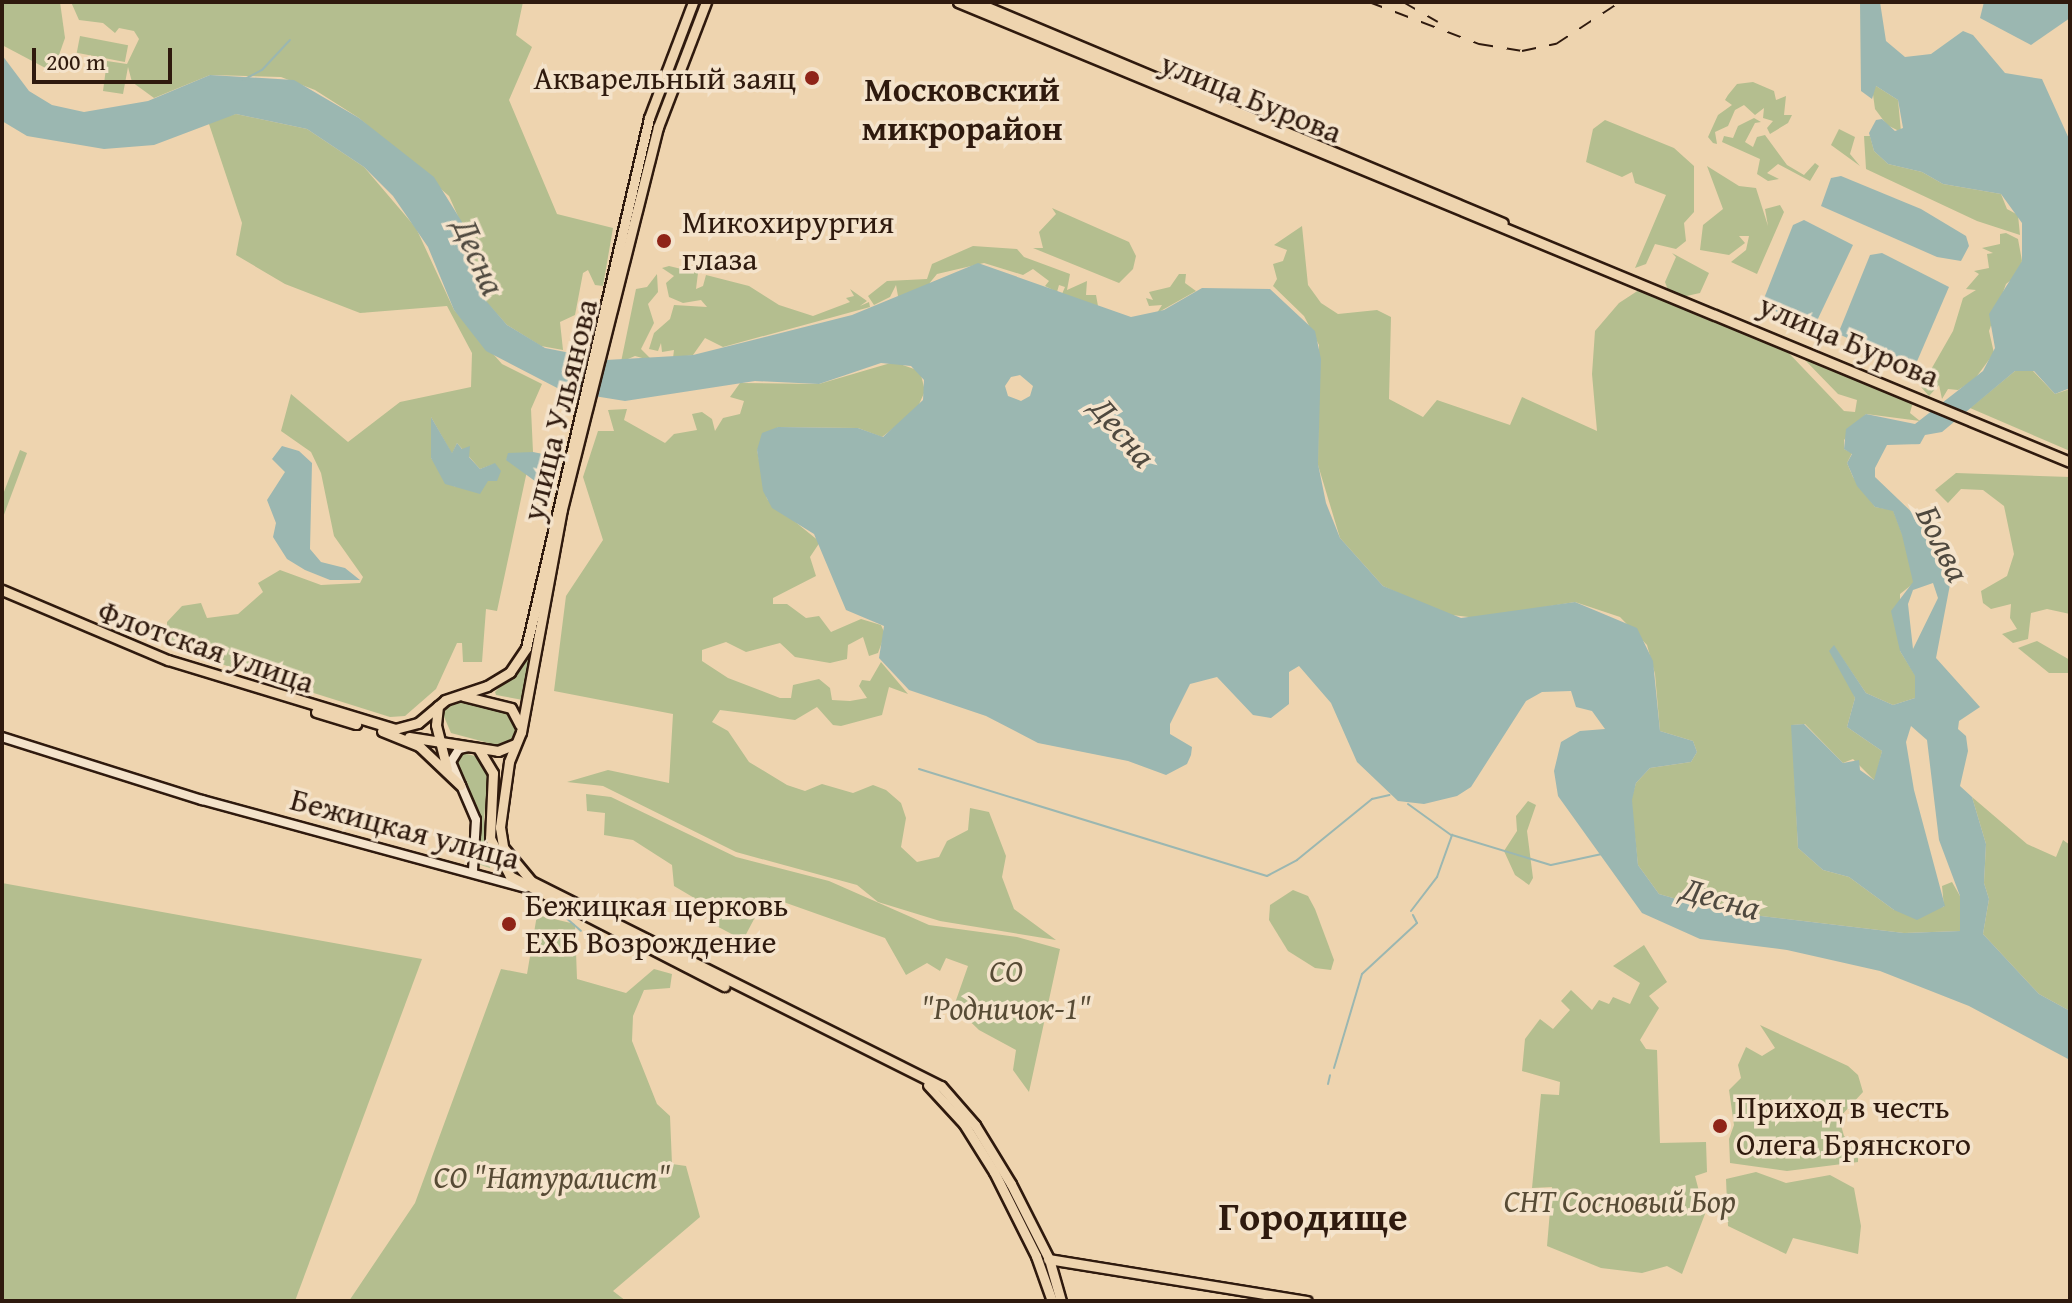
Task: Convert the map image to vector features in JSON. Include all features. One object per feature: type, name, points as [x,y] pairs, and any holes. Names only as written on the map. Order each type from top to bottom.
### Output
[{"type":"main road","name":"улица Ульянова","points":[[460,696],[510,672],[526,648],[649,118],[693,2]]},
{"type":"main road","name":"улица Ульянова","points":[[603,326],[661,116],[706,2]]},
{"type":"main road","name":"улица Бурова","points":[[958,2],[1474,218],[1526,235]]},
{"type":"main road","name":"улица Бурова","points":[[975,2],[2067,461]]},
{"type":"main road","name":"улица Ульянова","points":[[501,839],[509,762],[520,735],[559,509]]},
{"type":"main road","name":"Флотская улица","points":[[2,592],[168,660],[389,727],[411,727],[438,706]]},
{"type":"main road","name":"Флотская улица","points":[[2,592],[168,666],[398,736]]},
{"type":"main road","points":[[398,736],[438,741],[457,743],[475,747],[508,749],[520,735],[511,708],[460,696],[438,706],[438,741],[447,770]]},
{"type":"main road","points":[[436,725],[457,743]]},
{"type":"main road","points":[[398,736],[419,746],[460,785]]},
{"type":"main road","points":[[475,747],[493,773],[490,825],[494,853],[510,876],[525,888]]},
{"type":"main road","name":"Бежицкая улица","points":[[501,839],[511,861],[531,881],[941,1086],[997,1159],[1049,1259],[1061,1301]]},
{"type":"main road","name":"Бежицкая улица","points":[[525,888],[935,1089],[994,1172],[1036,1256],[1052,1301]]},
{"type":"main road","points":[[1036,1256],[1307,1301]]},
{"type":"street","name":"Бежицкая улица","points":[[2,737],[202,800],[473,870],[525,888]]},
{"type":"street","points":[[473,870],[476,820],[452,758],[459,749],[475,747]]},
{"type":"green space","points":[[2,2],[60,2],[65,38],[53,72],[2,45]]},
{"type":"green space","points":[[71,2],[523,2],[516,35],[532,47],[509,100],[557,214],[613,228],[603,286],[595,285],[588,270],[583,273],[575,315],[560,322],[563,350],[541,346],[507,325],[481,296],[469,241],[449,196],[359,118],[315,90],[281,77],[210,75],[154,98],[132,82],[128,67],[123,94],[103,91],[107,61],[127,64],[139,39],[134,31],[119,28],[115,33],[103,23],[79,20]]},
{"type":"green space","points":[[80,36],[128,45],[125,62],[77,53]]},
{"type":"green space","points":[[1753,82],[1774,91],[1776,100],[1786,96],[1784,115],[1792,115],[1788,123],[1770,134],[1767,128],[1773,121],[1763,118],[1764,108],[1755,115],[1744,105],[1735,110],[1728,126],[1715,132],[1717,144],[1713,143],[1708,137],[1718,115],[1732,105],[1725,100],[1728,95],[1737,84]]},
{"type":"green space","points":[[1876,86],[1898,100],[1901,132],[1887,125],[1875,109],[1872,87]]},
{"type":"green space","points":[[236,114],[307,129],[364,167],[416,228],[454,310],[502,364],[542,384],[531,409],[533,452],[506,459],[527,471],[497,611],[486,609],[482,662],[463,662],[462,643],[457,643],[436,689],[405,716],[390,717],[167,647],[167,622],[182,606],[201,603],[207,618],[238,614],[263,592],[258,583],[280,570],[321,585],[360,583],[363,577],[334,536],[321,473],[311,452],[281,431],[291,394],[348,442],[400,402],[471,387],[472,353],[447,306],[360,313],[285,284],[236,255],[242,223],[208,121]],"holes":[[[431,417],[452,454],[457,443],[480,469],[494,464],[475,492],[465,485],[455,487],[431,458]]]},
{"type":"green space","points":[[1754,118],[1761,122],[1755,123],[1745,142],[1753,147],[1757,137],[1765,135],[1787,165],[1804,175],[1815,163],[1819,166],[1810,181],[1778,164],[1767,173],[1779,179],[1768,181],[1757,174],[1760,159],[1722,142],[1724,136],[1733,138],[1738,126]]},
{"type":"green space","points":[[1605,120],[1674,148],[1694,166],[1694,212],[1684,223],[1686,241],[1676,249],[1655,244],[1646,264],[1635,268],[1666,195],[1635,183],[1632,172],[1622,177],[1586,162],[1593,129]]},
{"type":"green space","points":[[1839,129],[1855,137],[1850,154],[1860,166],[1831,145]]},
{"type":"green space","points":[[1864,136],[1870,136],[1874,151],[1888,164],[1922,172],[1943,184],[2001,194],[2007,209],[2018,215],[2020,235],[1977,221],[1866,169]]},
{"type":"green space","points":[[1707,166],[1739,186],[1756,188],[1768,226],[1765,209],[1780,205],[1784,212],[1757,274],[1731,262],[1746,250],[1749,236],[1739,236],[1745,243],[1729,255],[1700,250],[1703,225],[1723,209]]},
{"type":"green space","points":[[1052,208],[1129,242],[1136,256],[1133,269],[1119,283],[1033,248],[1043,248],[1039,232],[1056,214]]},
{"type":"green space","points":[[1302,226],[1308,285],[1321,303],[1338,314],[1377,310],[1391,317],[1389,399],[1423,417],[1437,400],[1510,425],[1522,397],[1597,431],[1592,374],[1595,331],[1619,303],[1642,288],[1783,347],[1844,411],[1855,412],[1857,400],[1838,394],[1802,357],[1913,402],[1910,413],[1920,421],[1866,414],[1844,440],[1844,449],[1852,453],[1847,463],[1853,477],[1875,507],[1893,510],[1909,552],[1914,583],[1900,594],[1900,651],[1915,675],[1915,698],[1893,705],[1866,693],[1834,646],[1855,698],[1847,727],[1882,751],[1875,781],[1853,759],[1843,763],[1805,724],[1792,725],[1798,848],[1823,870],[1849,877],[1894,910],[1944,907],[1942,886],[1952,882],[1960,896],[1960,931],[1904,933],[1719,911],[1659,894],[1638,865],[1631,800],[1636,783],[1650,768],[1691,762],[1697,752],[1693,741],[1660,731],[1655,674],[1647,645],[1620,617],[1575,602],[1477,618],[1444,614],[1383,586],[1340,538],[1318,465],[1319,345],[1304,316],[1273,286],[1277,279],[1273,264],[1283,261],[1287,250],[1274,245]]},
{"type":"green space","points":[[2006,233],[2018,239],[2022,261],[2017,275],[2006,284],[1989,331],[1994,353],[1974,380],[1958,390],[1948,389],[1942,399],[1939,385],[1929,396],[1921,387],[1953,331],[1963,298],[1976,290],[1966,289],[1979,274],[1974,271],[1989,268],[1987,254],[1993,253],[1982,248],[2000,244],[2000,234]]},
{"type":"green space","points":[[973,246],[1017,249],[1024,257],[1070,274],[1067,290],[1087,281],[1086,295],[1096,295],[1098,306],[1062,294],[1065,287],[1059,285],[1057,292],[1045,286],[1049,281],[1033,269],[1023,275],[984,263],[937,274],[928,285],[907,296],[898,296],[896,285],[890,297],[874,305],[868,296],[887,281],[927,279],[932,264]]},
{"type":"green space","points":[[1672,253],[1709,273],[1700,293],[1682,297],[1668,290],[1665,282],[1676,257]]},
{"type":"green space","points":[[669,266],[698,273],[696,289],[703,286],[706,275],[749,286],[779,305],[813,316],[850,302],[846,298],[854,296],[850,289],[867,301],[860,306],[869,302],[870,307],[723,347],[705,338],[693,355],[673,358],[674,350],[662,352],[661,343],[658,351],[649,349],[654,333],[670,319],[674,305],[707,307],[701,300],[683,303],[669,297],[666,283],[674,276],[662,268]]},
{"type":"green space","points":[[657,274],[658,292],[648,304],[654,323],[641,349],[653,361],[635,356],[621,362],[636,289],[647,287]]},
{"type":"green space","points":[[1179,274],[1186,274],[1185,283],[1196,291],[1157,313],[1162,305],[1149,306],[1146,298],[1153,300],[1149,292],[1170,287]]},
{"type":"green space","points":[[894,362],[920,371],[925,391],[916,411],[882,437],[858,428],[778,427],[757,450],[767,499],[820,542],[810,557],[816,576],[773,598],[773,604],[787,604],[806,618],[819,616],[831,632],[861,619],[881,625],[885,634],[878,653],[869,656],[863,637],[848,645],[847,659],[830,663],[795,657],[780,643],[746,652],[726,642],[702,650],[702,661],[728,678],[780,698],[791,698],[793,685],[819,679],[830,688],[832,700],[850,701],[867,698],[859,686],[862,680],[870,681],[881,662],[908,694],[889,687],[882,715],[841,726],[833,725],[817,707],[795,720],[720,710],[712,722],[728,731],[749,762],[787,785],[805,791],[822,784],[853,793],[873,785],[886,790],[901,803],[906,818],[901,847],[917,862],[939,857],[947,841],[968,830],[970,808],[989,812],[1006,856],[1002,877],[1014,909],[1056,940],[940,921],[878,902],[857,885],[736,852],[603,786],[567,782],[608,770],[669,783],[673,714],[554,691],[566,596],[603,540],[583,477],[598,431],[614,431],[608,410],[627,409],[624,420],[665,443],[674,434],[697,430],[692,414],[702,412],[712,419],[715,431],[723,418],[740,414],[744,401],[730,397],[740,383],[819,384]]},
{"type":"green space","points":[[2015,371],[2033,371],[2055,394],[2070,389],[2070,451],[1970,408]]},
{"type":"green space","points":[[20,450],[27,453],[2,520],[2,497]]},
{"type":"green space","points":[[1956,473],[2070,477],[2070,614],[2047,609],[2031,613],[2028,639],[2013,643],[2002,634],[2017,629],[2010,618],[2011,604],[1991,609],[1983,603],[1981,591],[2007,576],[2014,554],[2004,506],[1983,490],[1961,489],[1948,503],[1935,490]]},
{"type":"green space","points":[[2037,641],[2070,660],[2070,673],[2049,673],[2018,648]]},
{"type":"green space","points":[[532,654],[523,700],[496,695],[495,692]]},
{"type":"green space","points":[[460,700],[509,713],[517,727],[513,739],[496,745],[451,733],[442,712]]},
{"type":"green space","points":[[463,753],[479,757],[488,771],[484,820],[490,868],[478,864],[479,811],[455,762]]},
{"type":"green space","name":"СО \"Родничок-1\"","points":[[586,794],[611,797],[736,857],[829,881],[929,925],[1017,937],[1060,949],[1029,1092],[1013,1070],[1016,1050],[979,1030],[954,1006],[968,966],[946,958],[940,971],[927,963],[906,975],[885,938],[775,899],[762,904],[743,940],[707,921],[708,914],[696,908],[696,899],[674,886],[672,865],[633,840],[604,835],[605,813],[587,811]]},
{"type":"green space","points":[[1972,797],[2027,844],[2056,857],[2063,840],[2070,845],[2070,1011],[2039,994],[1983,934],[1989,899],[1984,883],[1986,844]]},
{"type":"green space","points":[[1528,801],[1536,805],[1527,831],[1533,878],[1529,885],[1515,875],[1504,851],[1517,831],[1516,816]]},
{"type":"green space","points":[[2,883],[422,959],[295,1301],[2,1301]]},
{"type":"green space","points":[[1293,890],[1308,896],[1315,909],[1334,960],[1331,970],[1315,968],[1288,951],[1269,920],[1270,905]]},
{"type":"green space","name":"СО \"Натуралист\"","points":[[537,915],[575,924],[577,979],[626,993],[654,969],[672,974],[670,988],[644,990],[633,1016],[632,1041],[657,1104],[670,1116],[672,1164],[686,1166],[700,1217],[613,1291],[626,1301],[349,1301],[415,1203],[501,969],[527,974]]},
{"type":"green space","name":"СНТ Сосновый Бор","points":[[1644,945],[1667,982],[1649,996],[1659,1008],[1640,1040],[1646,1049],[1657,1050],[1660,1143],[1706,1142],[1707,1172],[1695,1176],[1705,1214],[1682,1274],[1667,1266],[1642,1273],[1601,1268],[1547,1246],[1552,1187],[1532,1188],[1541,1094],[1559,1095],[1560,1082],[1522,1071],[1525,1039],[1540,1019],[1553,1029],[1570,1010],[1561,1001],[1571,990],[1592,1010],[1599,1000],[1609,1004],[1613,997],[1630,1004],[1640,983],[1613,966]]},
{"type":"green space","points":[[1760,1025],[1848,1066],[1858,1075],[1863,1092],[1839,1118],[1844,1136],[1858,1147],[1858,1162],[1787,1171],[1730,1163],[1729,1139],[1734,1125],[1729,1090],[1741,1078],[1738,1065],[1746,1047],[1762,1056],[1775,1048]]},
{"type":"green space","points":[[1756,1172],[1786,1183],[1830,1175],[1854,1188],[1861,1226],[1858,1254],[1793,1238],[1786,1254],[1728,1226],[1726,1179]]},
{"type":"water","name":"Десна","points":[[1860,2],[1880,2],[1886,41],[1905,57],[1931,54],[1963,31],[1973,35],[2005,73],[2042,79],[2070,141],[2070,388],[2055,394],[2034,371],[2015,371],[1942,432],[1925,435],[1920,444],[1887,445],[1875,468],[1875,477],[1921,521],[1952,574],[1936,658],[1980,707],[1959,721],[1958,729],[1966,736],[1968,751],[1960,786],[1972,797],[1986,844],[1984,883],[1989,899],[1983,934],[2039,994],[2070,1011],[2070,1060],[1969,1006],[1880,971],[1787,950],[1700,939],[1642,913],[1558,796],[1554,771],[1561,742],[1580,731],[1605,729],[1592,711],[1576,707],[1571,691],[1542,692],[1526,701],[1471,787],[1457,796],[1424,804],[1398,801],[1357,762],[1331,703],[1299,666],[1289,672],[1289,704],[1271,718],[1253,715],[1217,677],[1190,684],[1170,724],[1170,734],[1192,747],[1191,755],[1187,764],[1166,775],[1128,761],[1038,743],[986,716],[909,690],[879,658],[884,626],[846,610],[814,534],[772,508],[763,491],[757,450],[762,433],[778,427],[858,428],[883,437],[923,400],[924,380],[911,366],[881,363],[819,384],[755,381],[625,401],[563,391],[486,351],[454,310],[428,247],[393,196],[364,167],[307,129],[236,114],[154,145],[104,149],[27,136],[2,121],[2,55],[29,91],[52,105],[84,112],[148,101],[210,75],[294,80],[359,118],[434,177],[462,222],[481,295],[507,325],[545,348],[606,360],[693,355],[852,315],[978,263],[1131,317],[1164,310],[1202,288],[1270,289],[1315,331],[1321,359],[1318,464],[1326,503],[1340,538],[1383,586],[1461,618],[1575,602],[1637,628],[1653,661],[1660,731],[1693,741],[1697,752],[1691,762],[1650,768],[1636,783],[1632,800],[1638,865],[1659,894],[1719,911],[1904,933],[1960,931],[1960,896],[1939,840],[1927,740],[1911,726],[1906,742],[1914,790],[1945,906],[1917,920],[1894,910],[1849,877],[1823,870],[1798,848],[1791,725],[1804,724],[1843,763],[1859,760],[1860,770],[1874,780],[1882,751],[1847,727],[1855,698],[1829,651],[1834,645],[1866,693],[1893,705],[1915,698],[1915,676],[1900,651],[1891,611],[1913,582],[1902,535],[1893,511],[1875,507],[1857,486],[1847,463],[1852,454],[1844,449],[1846,429],[1866,414],[1915,424],[1983,371],[1995,348],[1989,314],[2022,261],[2022,223],[2001,194],[1943,184],[1922,172],[1888,164],[1874,151],[1869,133],[1876,120],[1882,119],[1895,131],[1903,128],[1898,100],[1876,86],[1872,99],[1861,91]],"holes":[[[1020,375],[1033,386],[1030,396],[1021,401],[1008,396],[1005,386],[1011,377]],[[1933,583],[1938,598],[1913,649],[1908,604],[1913,590]]]},
{"type":"water","points":[[1984,2],[2070,2],[2070,18],[2031,45],[1980,18]]},
{"type":"water","points":[[1841,176],[1921,209],[1966,236],[1969,246],[1961,261],[1937,257],[1821,206],[1831,178]]},
{"type":"water","points":[[1804,220],[1853,245],[1815,325],[1779,314],[1763,301],[1793,225]]},
{"type":"water","points":[[1882,253],[1949,287],[1915,366],[1838,334],[1870,255]]},
{"type":"water","points":[[431,417],[452,453],[457,443],[462,449],[470,446],[469,457],[480,469],[495,463],[501,471],[497,481],[488,481],[480,494],[445,484],[431,458]]},
{"type":"water","points":[[282,446],[299,451],[312,463],[310,549],[321,562],[345,568],[360,580],[330,580],[305,570],[287,559],[273,537],[276,523],[267,500],[285,472],[272,459]]},
{"type":"water","points":[[508,453],[543,454],[547,462],[539,484],[506,460]]},
{"type":"waterway","points":[[243,80],[262,70],[290,40]]},
{"type":"waterway","points":[[919,769],[1267,876],[1297,860],[1372,799],[1390,795]]},
{"type":"waterway","points":[[1408,804],[1451,835]]},
{"type":"waterway","points":[[1411,911],[1437,877],[1452,835],[1551,865],[1602,854]]},
{"type":"waterway","points":[[1334,1068],[1362,974],[1417,923],[1413,915]]},
{"type":"waterway","points":[[565,917],[581,931]]},
{"type":"waterway","points":[[1328,1084],[1330,1075]]},
{"type":"railway","points":[[1369,2],[1479,44],[1522,51],[1556,44],[1620,2]]},
{"type":"railway","points":[[1403,2],[1438,22]]},
{"type":"place","name":"Акварельный заяц","points":[[812,78]]},
{"type":"place","name":"Микохирургия глаза","points":[[664,241]]},
{"type":"place","name":"Бежицкая церковь ЕХБ Возрождение","points":[[509,924]]},
{"type":"place","name":"Приход в честь Олега Брянского","points":[[1720,1126]]},
{"type":"district","name":"Московский микрорайон","points":[[962,108]]},
{"type":"district","name":"Городище","points":[[1313,1216]]},
{"type":"water label","name":"Болва","points":[[1944,543]]}]
